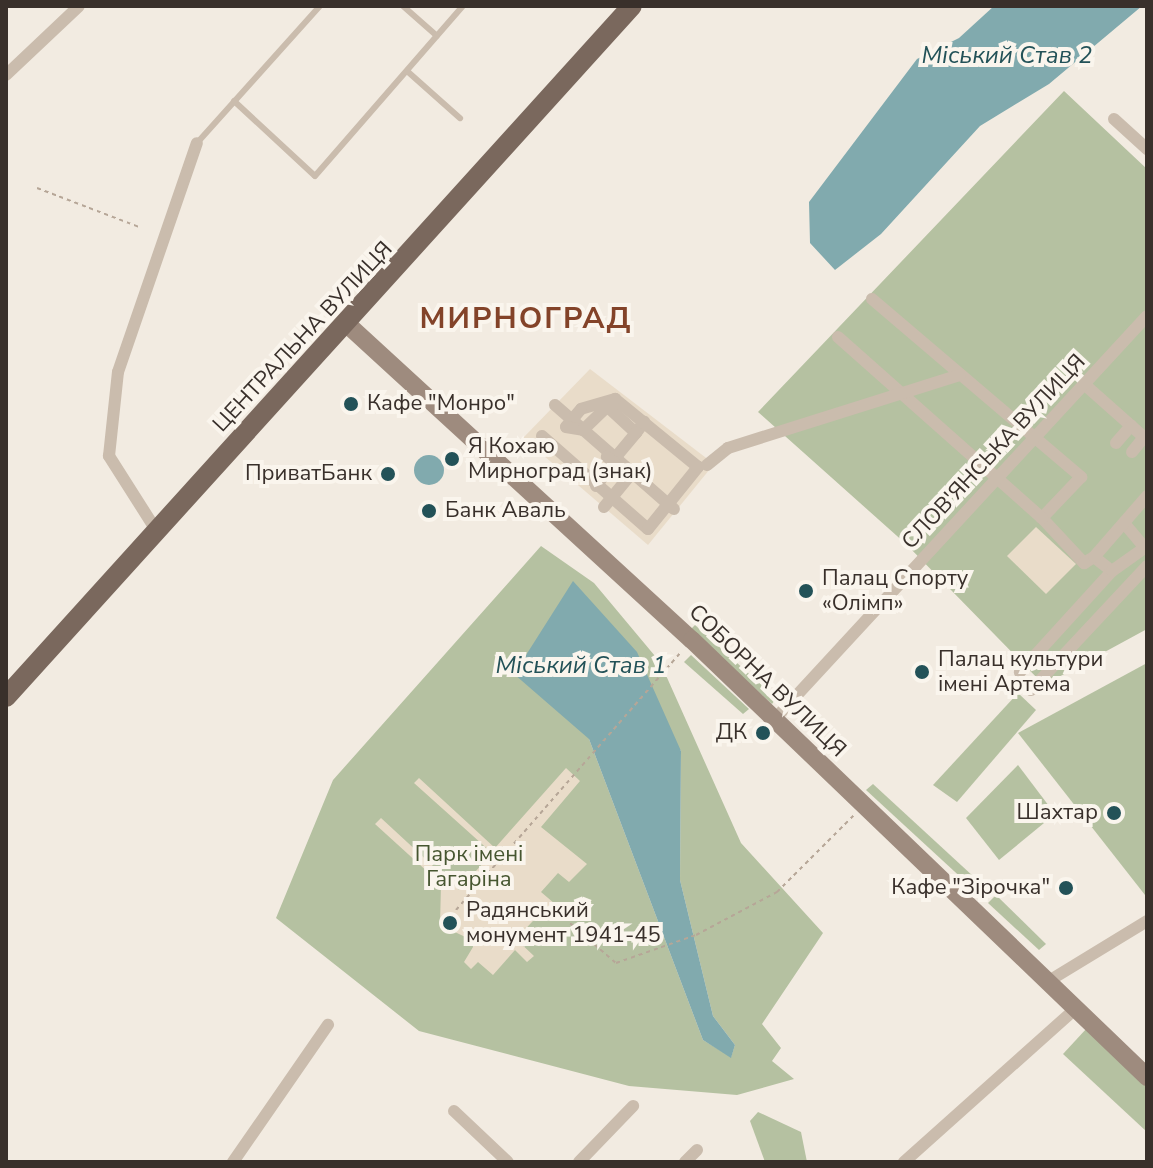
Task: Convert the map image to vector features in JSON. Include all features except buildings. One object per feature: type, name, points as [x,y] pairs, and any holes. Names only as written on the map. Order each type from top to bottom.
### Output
[{"type":"main road","name":"ЦЕНТРАЛЬНА ВУЛИЦЯ","points":[[8,692],[348,325],[632,6]]},
{"type":"street","points":[[6,75],[79,6]]},
{"type":"street","points":[[1114,119],[1147,149]]},
{"type":"street","points":[[156,530],[109,456],[118,372],[197,143]]},
{"type":"street","points":[[872,299],[1081,477],[1042,518]]},
{"type":"street","name":"СЛОВ'ЯНСЬКА ВУЛИЦЯ","points":[[773,721],[1147,316]]},
{"type":"street","name":"СОБОРНА ВУЛИЦЯ","points":[[348,325],[692,640],[1147,1077]]},
{"type":"street","points":[[838,337],[1000,475],[1084,563],[1094,557],[1147,496]]},
{"type":"street","points":[[707,465],[728,448],[960,375]]},
{"type":"street","points":[[1084,384],[1145,438],[1132,452]]},
{"type":"street","points":[[542,436],[648,529],[698,467],[640,428],[612,403],[567,422],[570,433],[583,430]]},
{"type":"street","points":[[555,405],[674,509]]},
{"type":"street","points":[[1116,443],[1131,426]]},
{"type":"street","points":[[615,458],[640,428]]},
{"type":"street","points":[[596,486],[614,462],[597,442]]},
{"type":"street","points":[[604,507],[632,473]]},
{"type":"street","points":[[1124,523],[1143,544]]},
{"type":"street","points":[[1020,672],[1112,571],[1143,544],[1147,529]]},
{"type":"street","points":[[1094,557],[1112,571]]},
{"type":"street","points":[[1031,690],[1147,566]]},
{"type":"street","points":[[1090,595],[1106,609]]},
{"type":"street","points":[[1062,625],[1078,639]]},
{"type":"street","points":[[1047,982],[1147,921]]},
{"type":"street","points":[[904,1162],[1075,1009]]},
{"type":"street","points":[[233,1162],[328,1025]]},
{"type":"street","points":[[579,1162],[633,1106]]},
{"type":"street","points":[[454,1111],[508,1162]]},
{"type":"street","points":[[685,1162],[697,1150]]},
{"type":"lane","points":[[197,143],[320,6]]},
{"type":"lane","points":[[403,6],[437,36]]},
{"type":"lane","points":[[234,101],[315,176],[463,6]]},
{"type":"lane","points":[[407,71],[460,118]]},
{"type":"path","points":[[37,188],[139,227]]},
{"type":"path","points":[[456,910],[692,640]]},
{"type":"path","points":[[564,918],[616,963],[696,935],[777,892],[862,806]]},
{"type":"green space","points":[[1064,91],[1147,169],[1147,629],[1044,685],[906,544],[758,412]]},
{"type":"green space","name":"Парк імені Гагаріна","points":[[541,546],[594,583],[660,662],[741,843],[823,933],[762,1024],[781,1048],[772,1061],[794,1079],[737,1095],[629,1086],[419,1031],[276,918],[333,780]],"holes":[[[589,739],[681,750],[680,880],[713,1016],[735,1045],[731,1057],[703,1040]]]},
{"type":"green space","points":[[695,625],[776,698],[772,704],[690,630]]},
{"type":"green space","points":[[691,655],[749,709],[743,714],[684,662]]},
{"type":"green space","name":"Шахтар","points":[[1147,663],[1147,894],[1145,895],[1018,733]]},
{"type":"green space","points":[[1018,693],[1036,710],[957,802],[933,785]]},
{"type":"green space","points":[[1018,765],[1055,814],[999,860],[966,818]]},
{"type":"green space","points":[[873,784],[974,877],[967,883],[866,790]]},
{"type":"green space","points":[[996,895],[1046,944],[1039,950],[988,903]]},
{"type":"green space","points":[[1087,1028],[1147,1087],[1147,1132],[1063,1054]]},
{"type":"green space","points":[[758,1112],[801,1132],[807,1162],[765,1162],[750,1121]]},
{"type":"shaded area","points":[[590,369],[714,464],[648,545],[523,438]]},
{"type":"shaded area","points":[[1036,527],[1076,564],[1046,594],[1007,556]]},
{"type":"shaded area","points":[[566,768],[580,781],[541,827],[587,864],[569,882],[558,873],[541,892],[568,915],[562,920],[547,906],[516,939],[534,956],[527,962],[515,950],[493,975],[478,962],[471,969],[464,962],[476,942],[440,925],[441,884],[375,824],[381,818],[459,890],[492,853],[414,783],[419,778],[495,848]]},
{"type":"water","name":"Міський Став 2","points":[[994,6],[1142,6],[1049,84],[980,126],[881,234],[835,270],[810,243],[809,202],[917,59],[959,38]]},
{"type":"water","points":[[429,455],[440,459],[444,470],[440,481],[429,485],[418,481],[414,470],[418,459]]},
{"type":"water","name":"Міський Став 1","points":[[573,581],[637,652],[681,751],[680,880],[713,1016],[735,1045],[731,1058],[703,1040],[589,739],[514,674]]},
{"type":"place","name":"Кафе \"Монро\"","points":[[351,404]]},
{"type":"place","name":"Я Кохаю Мирноград (знак)","points":[[452,459]]},
{"type":"place","name":"ПриватБанк","points":[[388,474]]},
{"type":"place","name":"Банк Аваль","points":[[429,511]]},
{"type":"place","name":"Палац Спорту «Олімп»","points":[[806,591]]},
{"type":"place","name":"Палац культури імені Артема","points":[[922,672]]},
{"type":"place","name":"ДК","points":[[763,733]]},
{"type":"place","name":"Шахтар","points":[[1114,813]]},
{"type":"place","name":"Кафе \"Зірочка\"","points":[[1066,888]]},
{"type":"place","name":"Радянський монумент 1941-45","points":[[450,923]]},
{"type":"district","name":"МИРНОГРАД","points":[[526,319]]}]
